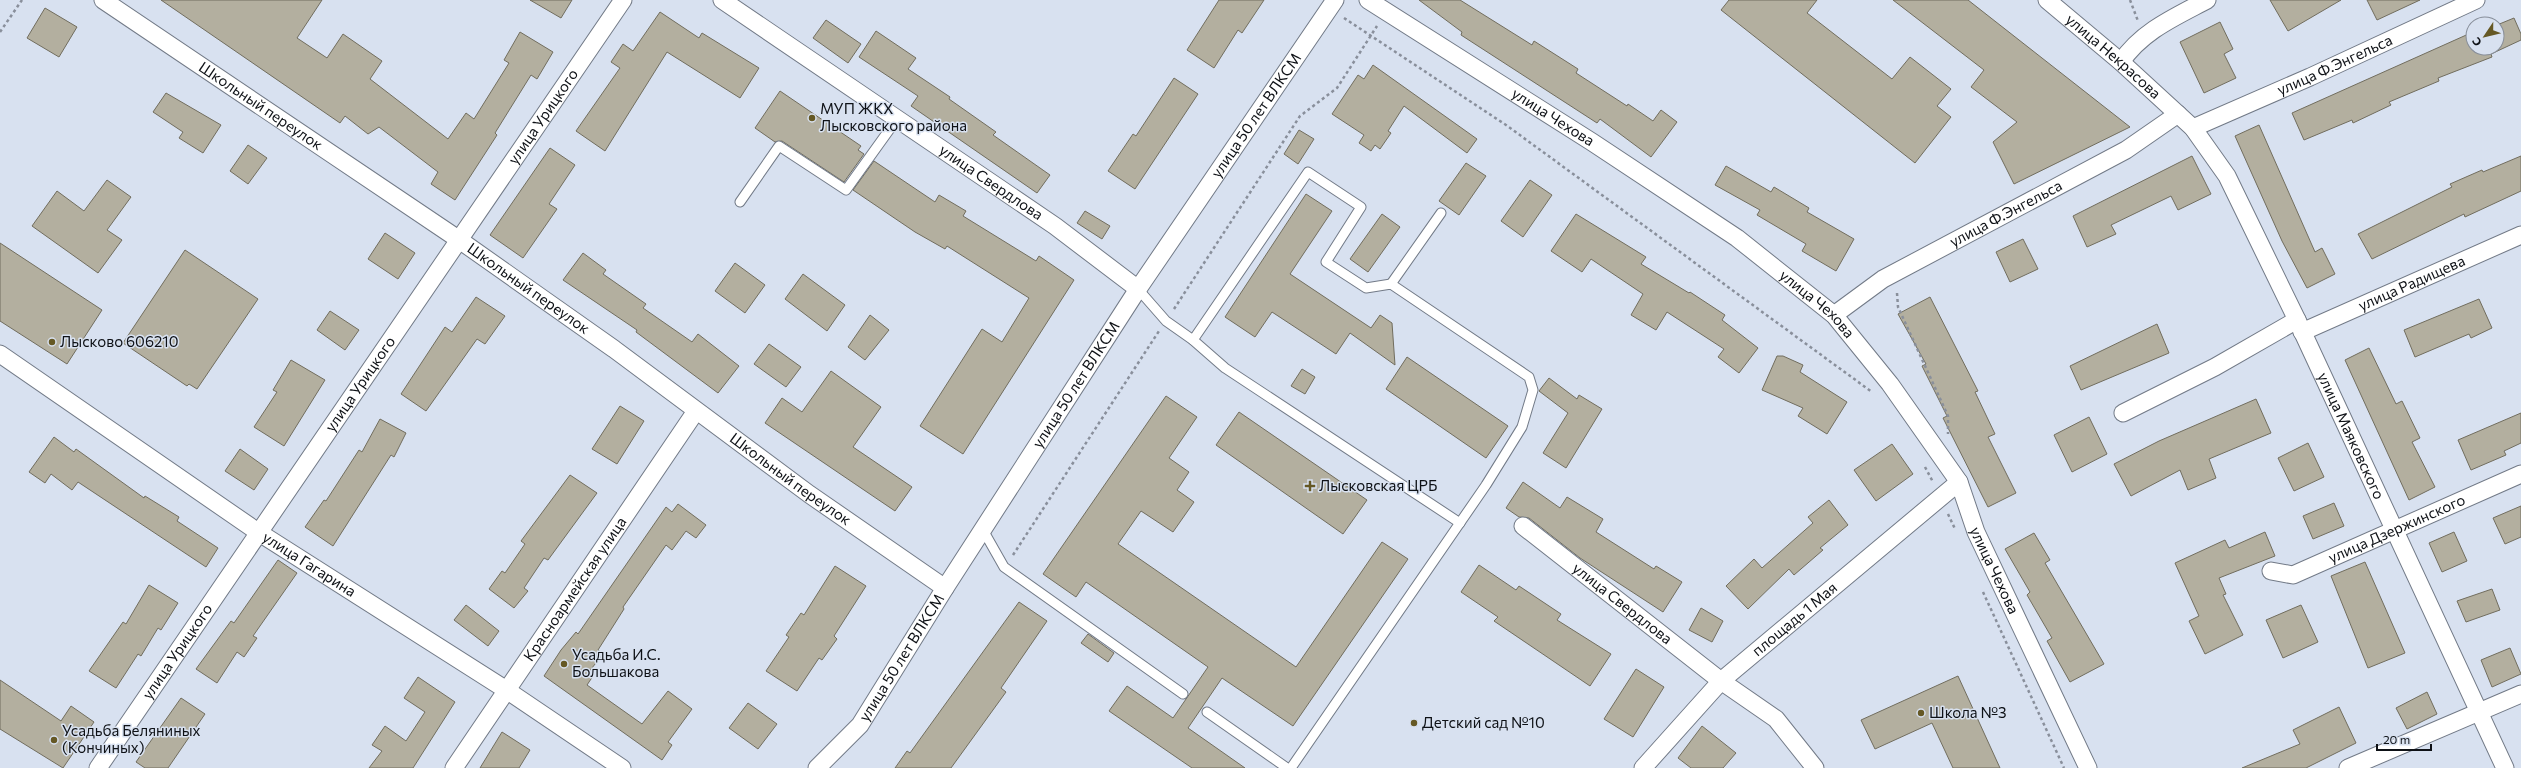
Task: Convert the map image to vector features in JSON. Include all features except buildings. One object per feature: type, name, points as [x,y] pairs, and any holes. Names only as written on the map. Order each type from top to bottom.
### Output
[{"type":"street","name":"Школьный переулок","points":[[103,0],[458,239],[614,349],[809,494],[945,588]]},
{"type":"street","name":"улица Урицкого","points":[[98,768],[458,239],[623,0]]},
{"type":"street","name":"улица Свердлова","points":[[722,0],[1055,226],[1138,289]]},
{"type":"street","name":"улица Чехова","points":[[1368,0],[1592,142],[1730,234],[1834,315],[1890,384],[1958,482],[1976,532],[2088,768]]},
{"type":"street","name":"улица Некрасова","points":[[2047,0],[2121,62],[2178,114]]},
{"type":"street","points":[[2121,62],[2130,49],[2144,36],[2207,0]]},
{"type":"street","name":"улица Ф.Энгельса","points":[[2193,128],[2310,77],[2476,0]]},
{"type":"street","name":"улица 50 лет ВЛКСМ","points":[[817,768],[860,725],[945,588],[1138,289],[1332,4]]},
{"type":"street","name":"улица Ф.Энгельса","points":[[1834,315],[1883,279],[2126,150],[2178,114]]},
{"type":"street","name":"улица Маяковского","points":[[2178,114],[2193,128],[2227,176],[2300,326],[2505,768]]},
{"type":"street","name":"улица Радищева","points":[[2123,413],[2300,326],[2521,235]]},
{"type":"street","name":"улица Гагарина","points":[[0,354],[258,532],[508,691],[622,768]]},
{"type":"street","name":"Красноармейская улица","points":[[454,768],[508,691],[696,410]]},
{"type":"street","name":"улица Дзержинского","points":[[2271,571],[2293,575],[2521,474]]},
{"type":"street","name":"площадь 1 Мая","points":[[1643,768],[1722,681],[1958,482]]},
{"type":"street","name":"улица Свердлова","points":[[1522,526],[1722,681],[1776,719],[1815,768]]},
{"type":"street","points":[[2348,768],[2521,694]]},
{"type":"lane","points":[[740,202],[779,146],[846,190],[897,119]]},
{"type":"lane","points":[[1193,340],[1308,172],[1361,206],[1326,262],[1366,288],[1391,284],[1529,377],[1533,390],[1522,427],[1460,523],[1291,768]]},
{"type":"lane","points":[[1391,284],[1441,213]]},
{"type":"lane","points":[[1138,289],[1166,321],[1193,340],[1225,368],[1460,523]]},
{"type":"lane","points":[[983,530],[1004,567],[1184,694]]},
{"type":"lane","points":[[1207,712],[1287,768]]},
{"type":"path","points":[[0,32],[22,0]]},
{"type":"path","points":[[2130,0],[2144,36]]},
{"type":"path","points":[[1332,4],[1371,35],[1506,125],[1748,299],[1874,394]]},
{"type":"path","points":[[1004,567],[1300,116],[1337,88],[1371,35],[1388,13]]},
{"type":"path","points":[[1899,290],[1896,294],[1898,307],[1948,416],[1947,440],[1938,453]]},
{"type":"path","points":[[1923,462],[1957,533]]},
{"type":"path","points":[[1983,591],[2064,768]]},
{"type":"place","name":"МУП ЖКХ Лысковского района","points":[[812,118]]},
{"type":"place","name":"Лысково 606210","points":[[52,342]]},
{"type":"place","name":"Лысковская ЦРБ","points":[[1310,486]]},
{"type":"place","name":"Усадьба И.С. Большакова","points":[[564,664]]},
{"type":"place","name":"Школа №3","points":[[1921,713]]},
{"type":"place","name":"Детский сад №10","points":[[1414,723]]},
{"type":"place","name":"Усадьба Беляниных (Кончиных)","points":[[54,740]]}]
